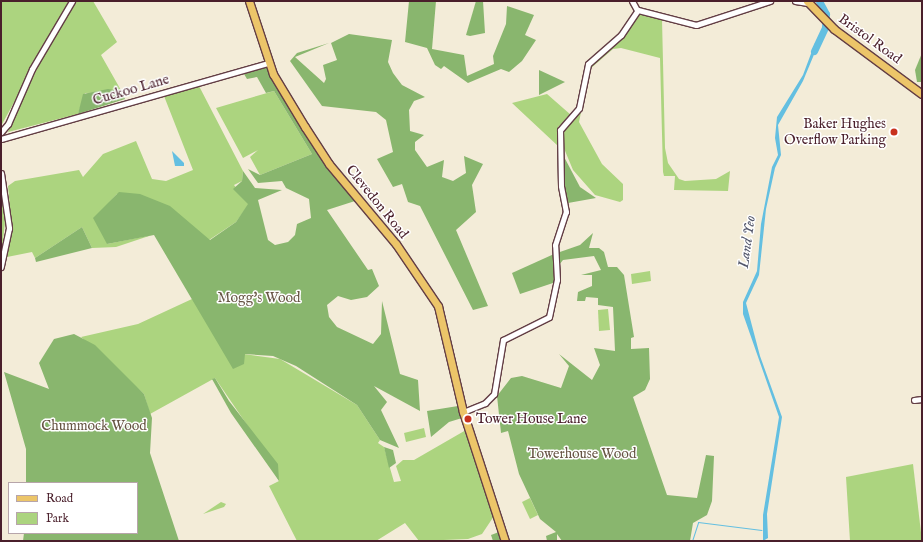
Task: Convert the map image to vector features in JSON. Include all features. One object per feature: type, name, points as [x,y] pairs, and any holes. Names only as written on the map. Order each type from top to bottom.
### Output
[{"type":"main road","name":"Clevedon Road","points":[[249,1],[268,63],[328,164],[396,244],[435,301],[444,324],[463,412],[505,541]]},
{"type":"main road","name":"Bristol Road","points":[[808,2],[817,14],[828,24],[922,94]]},
{"type":"street","points":[[1,132],[8,124],[32,69],[72,1]]},
{"type":"street","points":[[632,1],[637,10],[696,25],[770,1]]},
{"type":"street","points":[[795,1],[808,2]]},
{"type":"street","points":[[463,412],[485,402],[494,394],[503,340],[549,317],[558,280],[556,241],[566,212],[561,186],[561,126],[579,108],[588,64],[621,35],[637,10]]},
{"type":"street","name":"Cuckoo Lane","points":[[1,139],[268,63]]},
{"type":"street","points":[[1,173],[9,228],[1,267]]},
{"type":"street","points":[[914,400],[922,399]]},
{"type":"green space","points":[[1,1],[70,1],[1,126]]},
{"type":"green space","points":[[76,1],[93,1],[117,42],[101,55],[122,92],[85,93],[78,114],[8,132],[39,64]]},
{"type":"green space","points":[[409,1],[436,1],[432,49],[464,55],[467,76],[494,64],[493,56],[506,24],[507,6],[534,15],[525,35],[536,40],[522,61],[509,72],[501,69],[468,83],[444,66],[441,69],[435,65],[427,48],[405,42]]},
{"type":"green space","points":[[476,1],[483,1],[485,33],[470,36],[466,35]]},
{"type":"green space","points":[[638,12],[662,19],[665,148],[668,163],[679,179],[685,181],[716,179],[730,171],[728,191],[674,190],[675,176],[664,176],[663,172],[660,58],[621,48],[613,49],[590,69],[579,122],[602,164],[623,184],[623,200],[620,202],[595,195],[573,170],[563,146],[565,123],[580,110],[589,65],[614,43]]},
{"type":"green space","points":[[349,34],[392,40],[388,62],[393,73],[402,85],[425,97],[414,101],[409,110],[410,131],[424,135],[415,142],[415,150],[427,167],[444,160],[442,177],[453,181],[466,173],[464,156],[483,164],[472,185],[476,212],[456,230],[488,306],[473,310],[420,206],[408,202],[402,184],[393,187],[377,159],[393,152],[386,120],[376,112],[322,106],[290,61],[297,53],[329,43],[295,57],[324,83],[326,79],[323,65],[337,60],[331,43]]},
{"type":"green space","points":[[922,53],[922,82],[917,82],[915,70]]},
{"type":"green space","name":"Mogg's Wood","points":[[267,67],[355,201],[327,210],[368,270],[372,269],[379,286],[367,297],[351,300],[338,296],[327,305],[329,317],[337,327],[373,344],[381,334],[382,301],[400,374],[418,380],[420,411],[374,386],[387,402],[381,410],[399,448],[380,440],[357,405],[296,366],[273,356],[245,354],[244,364],[233,369],[154,235],[107,244],[93,218],[119,192],[140,194],[170,206],[210,240],[236,222],[248,204],[233,189],[242,181],[243,171],[255,188],[282,190],[258,200],[268,240],[275,245],[288,242],[295,235],[297,224],[311,218],[309,199],[286,188],[282,181],[258,183],[248,169],[260,175],[312,154],[274,91],[266,93],[257,77],[247,79],[244,74]]},
{"type":"green space","points":[[539,70],[565,82],[539,95]]},
{"type":"green space","points":[[199,86],[243,171],[242,181],[234,185],[249,204],[236,222],[209,240],[117,194],[106,206],[107,244],[152,235],[116,247],[92,248],[82,227],[35,258],[32,252],[7,257],[12,230],[8,186],[15,181],[79,170],[83,177],[103,154],[136,141],[152,179],[166,181],[193,170],[164,96]]},
{"type":"green space","points":[[108,89],[121,91],[125,99],[78,114],[83,94]]},
{"type":"green space","points":[[274,91],[312,154],[260,175],[250,157],[258,150],[243,158],[216,108]]},
{"type":"green space","points":[[547,94],[571,115],[558,127],[558,146],[512,103]]},
{"type":"green space","points":[[562,153],[580,187],[596,198],[568,203],[563,188]]},
{"type":"green space","points":[[1,181],[5,222],[1,259]]},
{"type":"green space","points":[[82,227],[92,248],[36,262],[35,258]]},
{"type":"green space","name":"Towerhouse Wood","points":[[593,233],[589,248],[599,248],[604,252],[608,267],[617,267],[624,275],[634,337],[631,338],[631,349],[649,348],[650,379],[645,390],[633,397],[667,495],[697,498],[706,455],[714,456],[712,501],[707,515],[693,523],[690,541],[562,541],[557,534],[557,541],[547,541],[546,536],[556,532],[540,519],[519,474],[508,431],[501,433],[497,396],[511,378],[522,376],[561,388],[569,366],[559,354],[592,380],[600,365],[594,348],[615,351],[613,307],[598,305],[598,298],[586,297],[585,301],[577,301],[578,292],[592,286],[592,275],[581,275],[601,270],[594,256],[563,260],[559,265],[557,253],[580,245]]},
{"type":"green space","points":[[554,254],[556,282],[520,294],[512,273]]},
{"type":"green space","points":[[650,271],[651,281],[632,284],[631,274]]},
{"type":"green space","points":[[192,299],[244,354],[280,359],[357,405],[380,440],[378,443],[384,447],[394,482],[401,481],[396,466],[403,460],[414,460],[466,430],[494,516],[482,534],[468,539],[419,541],[405,523],[376,541],[297,541],[269,486],[279,481],[258,441],[215,378],[150,414],[144,394],[81,337],[138,324]]},
{"type":"green space","points":[[608,309],[610,330],[599,331],[598,310]]},
{"type":"green space","name":"Chummock Wood","points":[[74,334],[95,345],[144,394],[152,418],[150,453],[179,541],[23,541],[24,534],[138,534],[138,482],[26,482],[26,449],[4,372],[49,389],[39,363],[54,339]]},
{"type":"green space","points":[[215,378],[229,401],[278,464],[279,481],[231,413],[212,379]]},
{"type":"green space","points":[[458,406],[462,418],[449,422],[431,437],[427,411]]},
{"type":"green space","points":[[424,428],[426,437],[406,442],[404,433]]},
{"type":"green space","points":[[384,447],[393,450],[396,463],[389,468]]},
{"type":"green space","points":[[913,464],[922,541],[850,541],[846,477]]},
{"type":"green space","points":[[530,498],[538,515],[530,519],[522,502]]},
{"type":"green space","points":[[221,502],[226,504],[224,507],[203,514]]},
{"type":"green space","points":[[499,532],[501,541],[493,541],[491,535]]},
{"type":"water","points":[[815,43],[818,45],[803,81],[778,125],[781,155],[775,168],[766,209],[759,275],[746,303],[760,356],[782,417],[767,514],[768,538],[763,541],[763,515],[779,417],[743,314],[743,302],[757,271],[761,224],[772,167],[778,155],[775,138],[777,117],[803,75]]},
{"type":"water","points":[[172,151],[184,163],[184,166],[175,166]]},
{"type":"waterway","name":"Land Yeo","points":[[814,51],[825,27],[826,14],[819,1]]},
{"type":"waterway","points":[[692,541],[698,522],[762,530]]},
{"type":"place","name":"Baker Hughes Overflow Parking","points":[[894,132]]},
{"type":"place","name":"Tower House Lane","points":[[468,419]]}]
